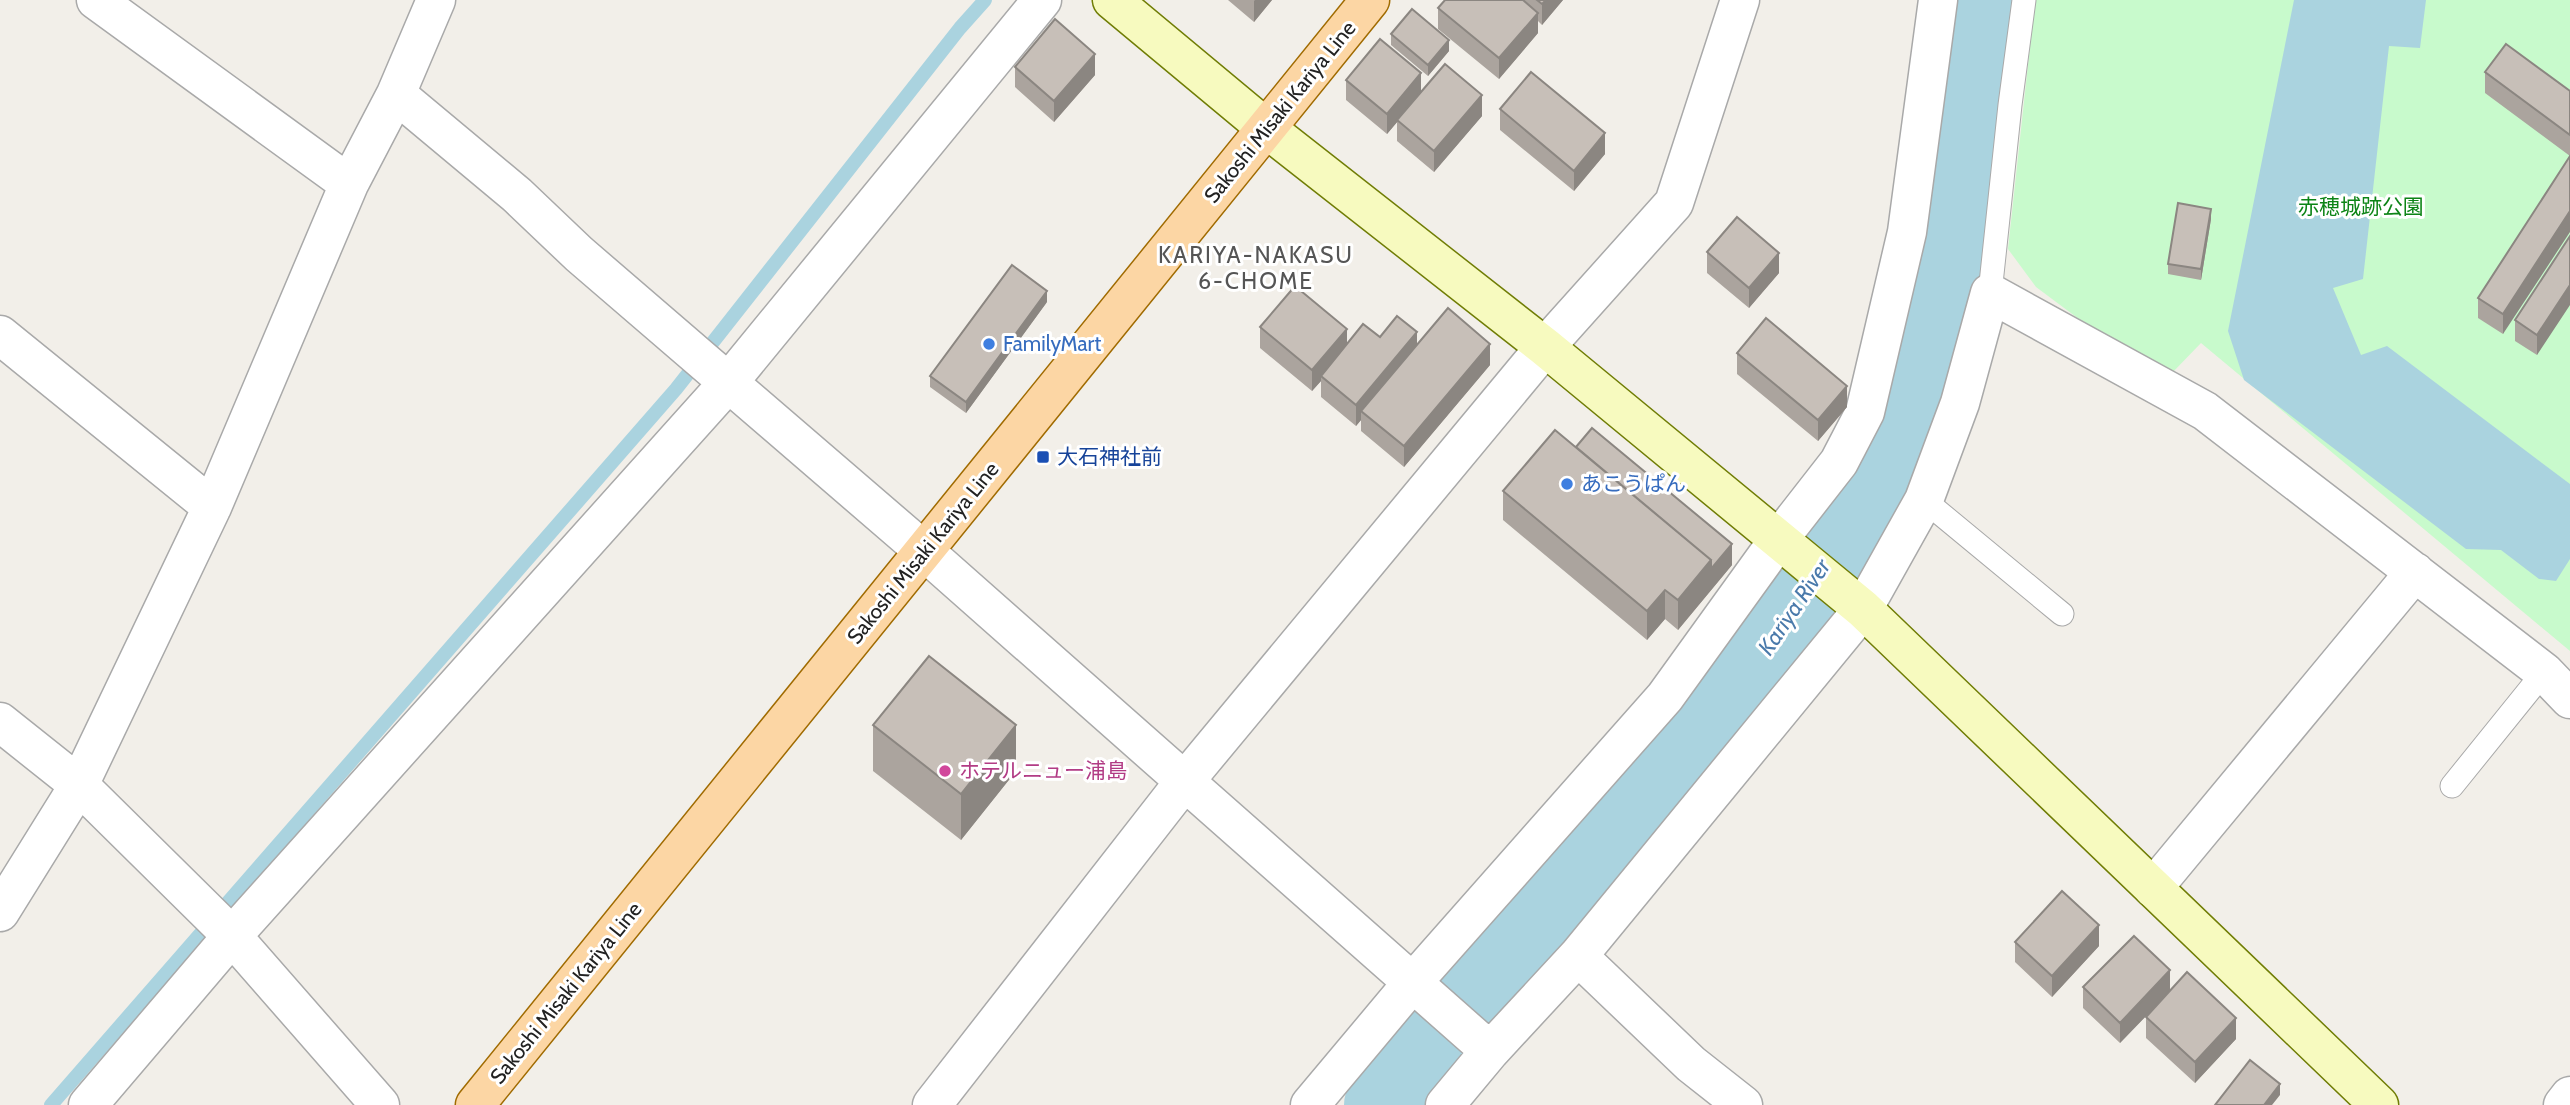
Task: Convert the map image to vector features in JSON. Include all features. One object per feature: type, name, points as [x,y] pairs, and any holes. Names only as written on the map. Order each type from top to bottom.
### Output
[{"type":"main road","name":"Sakoshi Misaki Kariya Line","points":[[475,1105],[1370,0]]},
{"type":"street","points":[[96,0],[349,184]]},
{"type":"street","points":[[0,912],[79,785],[212,507],[349,184],[396,94],[436,0]]},
{"type":"street","points":[[88,1105],[232,936],[728,383],[1042,0]]},
{"type":"street","points":[[1112,0],[1267,129],[1545,347],[1857,604],[2379,1105]]},
{"type":"street","points":[[932,1105],[1184,782],[1545,347],[1674,204],[1740,0]]},
{"type":"street","points":[[1310,1105],[1413,982],[1665,697],[1786,544],[1839,462],[1865,412],[1907,232],[1938,0]]},
{"type":"street","points":[[396,94],[517,195],[579,254],[924,551],[1490,1051]]},
{"type":"street","points":[[1445,1105],[1490,1051],[1578,956],[1857,604],[1924,500],[1960,403],[1990,293],[2205,411],[2557,686]]},
{"type":"street","points":[[0,335],[212,507]]},
{"type":"street","points":[[2153,888],[2414,572]]},
{"type":"street","points":[[0,722],[79,785],[232,936],[380,1105]]},
{"type":"street","points":[[1578,956],[1691,1064],[1744,1105]]},
{"type":"street","points":[[2563,1105],[2570,1096]]},
{"type":"lane","points":[[1990,293],[2024,0]]},
{"type":"lane","points":[[1924,500],[2062,614]]},
{"type":"lane","points":[[2452,786],[2557,686]]},
{"type":"green space","name":"赤穂城跡公園","points":[[2035,0],[2570,0],[2570,651],[2201,343],[2172,373],[2099,334],[2036,287],[2008,249]]},
{"type":"water","points":[[2294,0],[2426,0],[2420,48],[2389,46],[2363,279],[2333,288],[2361,355],[2387,346],[2570,484],[2570,559],[2556,581],[2539,579],[2501,550],[2466,549],[2244,380],[2228,331]]},
{"type":"building","points":[[1445,0],[1523,0],[1538,13],[1499,58],[1438,8]]},
{"type":"building","points":[[1412,9],[1449,40],[1428,65],[1391,34]]},
{"type":"building","points":[[1055,19],[1095,54],[1054,101],[1015,67]]},
{"type":"building","points":[[1380,39],[1421,73],[1387,114],[1346,80]]},
{"type":"building","points":[[2506,44],[2570,91],[2570,135],[2485,72]]},
{"type":"building","points":[[1445,64],[1482,95],[1434,151],[1397,120]]},
{"type":"building","points":[[1531,72],[1605,133],[1574,171],[1500,109]]},
{"type":"building","points":[[2570,156],[2570,211],[2503,314],[2478,298]]},
{"type":"building","points":[[2178,203],[2211,209],[2201,269],[2168,264]]},
{"type":"building","points":[[1737,217],[1779,253],[1749,288],[1707,252]]},
{"type":"building","points":[[2570,236],[2570,285],[2537,335],[2515,320]]},
{"type":"building","name":"FamilyMart","points":[[1012,265],[1047,291],[966,402],[930,376]]},
{"type":"building","points":[[1295,286],[1347,329],[1312,370],[1260,327]]},
{"type":"building","points":[[1448,308],[1490,344],[1404,446],[1361,411]]},
{"type":"building","points":[[1397,316],[1417,332],[1356,405],[1321,376],[1363,324],[1380,337]]},
{"type":"building","points":[[1766,318],[1847,386],[1818,420],[1737,353]]},
{"type":"building","points":[[1592,428],[1732,544],[1711,569],[1711,560],[1576,447]]},
{"type":"building","points":[[1555,430],[1711,560],[1678,600],[1665,590],[1647,611],[1503,491]]},
{"type":"building","points":[[929,656],[1016,725],[961,794],[873,725]]},
{"type":"building","points":[[2062,891],[2099,925],[2052,976],[2015,942]]},
{"type":"building","points":[[2134,936],[2170,970],[2120,1023],[2083,987]]},
{"type":"building","points":[[2187,972],[2236,1018],[2195,1062],[2146,1017]]},
{"type":"building","points":[[2250,1060],[2280,1084],[2264,1105],[2215,1105]]},
{"type":"waterway","points":[[51,1105],[676,389],[960,28],[985,0]]},
{"type":"waterway","name":"Kariya River","points":[[1384,1105],[1783,630],[1884,467],[1930,322],[1960,168],[1984,0]]},
{"type":"place","name":"FamilyMart","points":[[989,344]]},
{"type":"place","name":"大石神社前","points":[[1043,457]]},
{"type":"place","name":"あこうぱん","points":[[1567,484]]},
{"type":"place","name":"ホテルニュー浦島","points":[[945,771]]},
{"type":"district","name":"KARIYA-NAKASU 6-CHOME","points":[[1256,268]]}]
